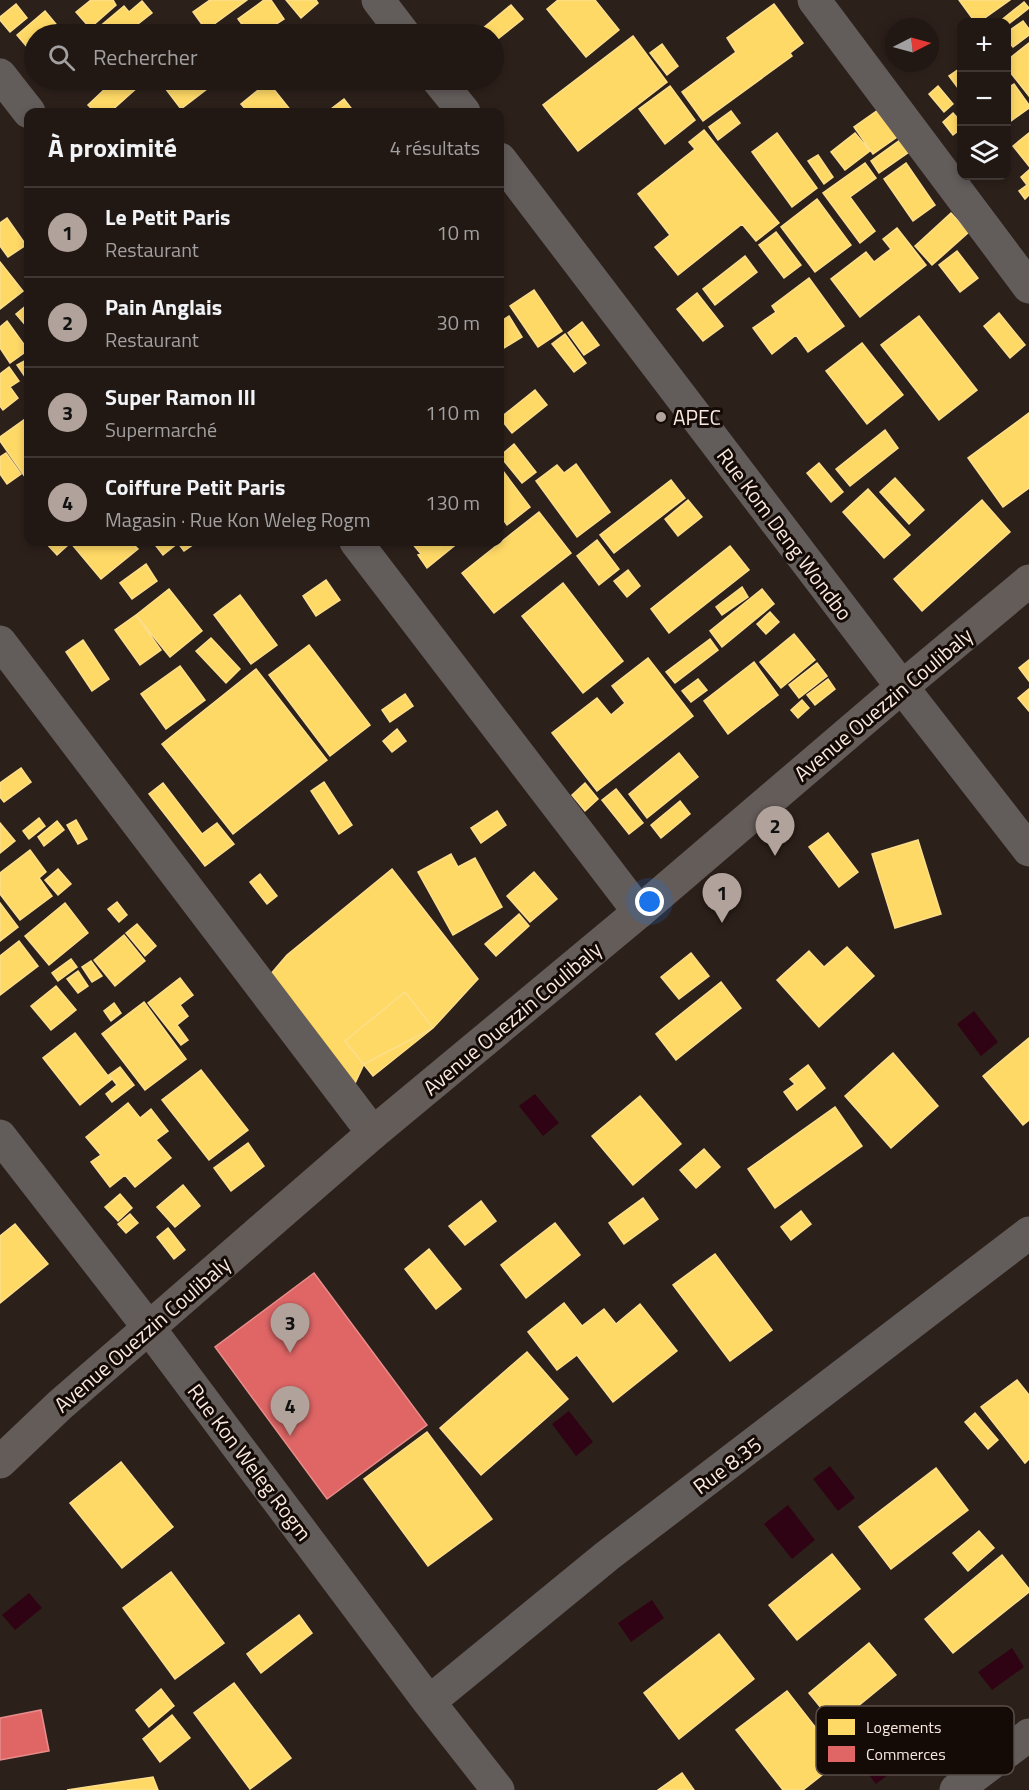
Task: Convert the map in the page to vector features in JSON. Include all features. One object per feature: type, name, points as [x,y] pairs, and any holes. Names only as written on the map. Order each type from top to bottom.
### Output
[{"type":"main road","name":"Avenue Ouezzin Coulibaly","points":[[0,1462],[60,1405],[373,1133],[639,912],[1029,581]]},
{"type":"street","points":[[378,0],[396,24]]},
{"type":"street","points":[[814,0],[1029,287]]},
{"type":"street","points":[[0,75],[26,108]]},
{"type":"street","points":[[446,90],[461,108]]},
{"type":"street","name":"Rue Kom Deng Wondbo","points":[[504,164],[1029,850]]},
{"type":"street","points":[[359,546],[639,912]]},
{"type":"street","points":[[0,642],[373,1133]]},
{"type":"street","name":"Rue Kon Weleg Rogm","points":[[0,1136],[149,1328],[429,1702],[498,1790]]},
{"type":"street","name":"Rue 8.35","points":[[429,1702],[607,1556],[1029,1233]]},
{"type":"street","points":[[1014,1746],[1029,1735]]},
{"type":"street","points":[[956,1790],[976,1775]]},
{"type":"shaded area","points":[[974,1011],[998,1042],[981,1056],[957,1024]]},
{"type":"shaded area","points":[[535,1094],[559,1123],[543,1136],[519,1106]]},
{"type":"shaded area","points":[[569,1411],[593,1442],[576,1456],[552,1424]]},
{"type":"shaded area","points":[[830,1466],[855,1498],[838,1511],[813,1479]]},
{"type":"shaded area","points":[[788,1505],[815,1540],[792,1559],[764,1524]]},
{"type":"shaded area","points":[[29,1593],[42,1608],[15,1630],[2,1615]]},
{"type":"shaded area","points":[[652,1600],[664,1618],[631,1642],[618,1623]]},
{"type":"shaded area","points":[[1012,1648],[1024,1667],[992,1690],[978,1672]]},
{"type":"shaded area","points":[[869,1775],[888,1775],[876,1784]]},
{"type":"building: Logements","points":[[91,0],[113,0],[116,5],[95,24],[86,24],[76,12]]},
{"type":"building: Logements","points":[[210,0],[247,0],[214,24],[202,24],[193,12]]},
{"type":"building: Logements","points":[[264,0],[271,0],[284,19],[276,24],[242,24],[238,19]]},
{"type":"building: Logements","points":[[286,0],[316,0],[318,3],[301,18]]},
{"type":"building: Logements","points":[[558,0],[595,0],[619,30],[586,57],[547,9]]},
{"type":"building: Logements","points":[[959,0],[1010,0],[985,18],[972,18]]},
{"type":"building: Logements","points":[[142,1],[152,13],[138,24],[103,24],[124,6],[129,12]]},
{"type":"building: Logements","points":[[1024,2],[1029,8],[1011,22],[1011,18],[1004,18]]},
{"type":"building: Logements","points":[[16,4],[27,18],[10,32],[0,17]]},
{"type":"building: Logements","points":[[774,4],[803,43],[790,53],[792,56],[703,121],[682,92],[736,52],[727,38]]},
{"type":"building: Logements","points":[[511,5],[523,19],[504,34],[504,24],[488,24]]},
{"type":"building: Logements","points":[[45,11],[56,24],[30,24]]},
{"type":"building: Logements","points":[[1023,21],[1029,29],[1029,35],[1013,47],[1011,29]]},
{"type":"building: Logements","points":[[24,29],[24,43],[17,35]]},
{"type":"building: Logements","points":[[633,36],[667,82],[578,151],[543,105]]},
{"type":"building: Logements","points":[[1029,43],[1029,96],[1011,73],[1011,57]]},
{"type":"building: Logements","points":[[662,44],[678,66],[667,75],[650,53]]},
{"type":"building: Logements","points":[[957,70],[957,87],[949,76]]},
{"type":"building: Logements","points":[[1014,84],[1029,108],[1011,121],[1011,86]]},
{"type":"building: Logements","points":[[670,86],[695,120],[665,144],[639,109]]},
{"type":"building: Logements","points":[[938,86],[953,104],[944,112],[929,94]]},
{"type":"building: Logements","points":[[104,90],[135,90],[114,108],[91,108],[88,105]]},
{"type":"building: Logements","points":[[167,90],[206,90],[182,108]]},
{"type":"building: Logements","points":[[258,90],[274,90],[289,108],[244,108],[241,104]]},
{"type":"building: Logements","points":[[344,99],[351,108],[332,108]]},
{"type":"building: Logements","points":[[878,110],[897,137],[873,154],[854,127]]},
{"type":"building: Logements","points":[[731,111],[740,123],[718,140],[709,127]]},
{"type":"building: Logements","points":[[953,113],[957,117],[957,132],[953,135],[943,122]]},
{"type":"building: Logements","points":[[704,130],[779,223],[756,241],[742,224],[678,275],[655,247],[670,235],[638,194],[695,149],[689,142]]},
{"type":"building: Logements","points":[[777,133],[817,188],[792,207],[752,152]]},
{"type":"building: Logements","points":[[855,133],[870,151],[845,170],[831,152]]},
{"type":"building: Logements","points":[[1029,133],[1029,166],[1013,146]]},
{"type":"building: Logements","points":[[900,140],[909,152],[879,173],[871,161]]},
{"type":"building: Logements","points":[[818,155],[833,177],[824,184],[808,161]]},
{"type":"building: Logements","points":[[865,163],[876,178],[850,197],[875,231],[860,243],[823,193]]},
{"type":"building: Logements","points":[[906,163],[935,205],[913,221],[884,179]]},
{"type":"building: Logements","points":[[1029,170],[1029,195],[1025,199],[1019,191],[1027,185],[1021,177]]},
{"type":"building: Logements","points":[[817,199],[851,245],[815,272],[781,227]]},
{"type":"building: Logements","points":[[951,213],[969,232],[932,265],[915,246]]},
{"type":"building: Logements","points":[[7,218],[24,242],[24,246],[8,257],[0,246],[0,223]]},
{"type":"building: Logements","points":[[897,228],[926,265],[860,317],[831,279],[866,252],[874,262],[891,249],[883,239]]},
{"type":"building: Logements","points":[[776,232],[801,265],[784,278],[759,245]]},
{"type":"building: Logements","points":[[957,251],[978,278],[960,292],[939,265]]},
{"type":"building: Logements","points":[[745,256],[757,272],[715,305],[703,289]]},
{"type":"building: Logements","points":[[0,262],[23,291],[0,309]]},
{"type":"building: Logements","points":[[809,278],[844,326],[808,352],[796,335],[772,354],[753,328],[776,312],[772,306]]},
{"type":"building: Logements","points":[[534,290],[562,331],[538,347],[510,306]]},
{"type":"building: Logements","points":[[697,293],[723,326],[703,341],[677,309]]},
{"type":"building: Logements","points":[[24,307],[24,323],[16,314]]},
{"type":"building: Logements","points":[[999,313],[1025,345],[1010,358],[984,326]]},
{"type":"building: Logements","points":[[509,316],[522,337],[504,348],[504,319]]},
{"type":"building: Logements","points":[[919,316],[977,390],[939,420],[881,345]]},
{"type":"building: Logements","points":[[7,321],[24,344],[24,353],[10,363],[0,348],[0,327]]},
{"type":"building: Logements","points":[[582,322],[599,345],[584,355],[568,333]]},
{"type":"building: Logements","points":[[565,334],[586,363],[574,372],[552,344]]},
{"type":"building: Logements","points":[[862,343],[903,395],[867,424],[826,371]]},
{"type":"building: Logements","points":[[24,361],[24,375],[17,365]]},
{"type":"building: Logements","points":[[9,367],[19,381],[10,387],[18,398],[3,410],[0,406],[0,374]]},
{"type":"building: Logements","points":[[535,390],[547,405],[512,433],[504,423],[504,415]]},
{"type":"building: Logements","points":[[1029,413],[1029,488],[1003,507],[968,458]]},
{"type":"building: Logements","points":[[24,420],[24,475],[0,441],[0,437]]},
{"type":"building: Logements","points":[[885,430],[898,448],[850,486],[836,469]]},
{"type":"building: Logements","points":[[514,444],[536,472],[522,483],[504,461],[504,453]]},
{"type":"building: Logements","points":[[6,453],[21,474],[7,484],[0,474],[0,457]]},
{"type":"building: Logements","points":[[819,463],[843,492],[831,502],[807,473]]},
{"type":"building: Logements","points":[[576,464],[610,512],[577,537],[536,481],[557,465],[564,473]]},
{"type":"building: Logements","points":[[504,472],[530,507],[507,525],[504,521]]},
{"type":"building: Logements","points":[[895,478],[924,510],[909,524],[880,492]]},
{"type":"building: Logements","points":[[671,480],[685,498],[614,553],[600,535]]},
{"type":"building: Logements","points":[[868,489],[910,535],[884,558],[843,512]]},
{"type":"building: Logements","points":[[688,500],[702,517],[678,536],[665,519]]},
{"type":"building: Logements","points":[[982,500],[1010,532],[922,611],[894,579]]},
{"type":"building: Logements","points":[[539,512],[571,553],[494,613],[462,573],[496,546],[504,546],[504,540]]},
{"type":"building: Logements","points":[[597,540],[619,569],[599,585],[577,556]]},
{"type":"building: Logements","points":[[49,546],[67,546],[57,555]]},
{"type":"building: Logements","points":[[73,546],[135,546],[138,549],[101,579]]},
{"type":"building: Logements","points":[[156,546],[174,546],[163,555]]},
{"type":"building: Logements","points":[[180,546],[191,546],[184,551]]},
{"type":"building: Logements","points":[[414,546],[454,546],[427,568],[418,555],[421,554]]},
{"type":"building: Logements","points":[[730,546],[749,570],[669,633],[651,609]]},
{"type":"building: Logements","points":[[146,564],[157,581],[132,599],[120,583]]},
{"type":"building: Logements","points":[[628,570],[640,586],[627,597],[614,581]]},
{"type":"building: Logements","points":[[326,580],[340,600],[316,616],[303,596]]},
{"type":"building: Logements","points":[[563,583],[623,661],[583,693],[522,616]]},
{"type":"building: Logements","points":[[742,587],[748,597],[722,615],[716,607]]},
{"type":"building: Logements","points":[[169,589],[202,631],[170,657],[136,615]]},
{"type":"building: Logements","points":[[762,589],[774,604],[722,647],[710,631]]},
{"type":"building: Logements","points":[[240,595],[277,645],[251,664],[214,615]]},
{"type":"building: Logements","points":[[770,612],[779,622],[766,634],[757,624]]},
{"type":"building: Logements","points":[[136,615],[161,650],[140,665],[115,630]]},
{"type":"building: Logements","points":[[794,634],[815,660],[781,688],[760,662]]},
{"type":"building: Logements","points":[[211,638],[240,669],[226,683],[196,651]]},
{"type":"building: Logements","points":[[710,639],[718,650],[675,683],[666,672]]},
{"type":"building: Logements","points":[[83,640],[109,679],[92,691],[66,652]]},
{"type":"building: Logements","points":[[309,645],[370,725],[330,756],[269,675]]},
{"type":"building: Logements","points":[[648,658],[693,716],[597,791],[552,733],[597,698],[611,715],[625,703],[612,686]]},
{"type":"building: Logements","points":[[1029,660],[1029,681],[1019,668]]},
{"type":"building: Logements","points":[[754,662],[778,695],[728,734],[704,701]]},
{"type":"building: Logements","points":[[817,663],[827,676],[799,698],[789,685]]},
{"type":"building: Logements","points":[[180,666],[205,700],[166,729],[141,694]]},
{"type":"building: Logements","points":[[256,669],[327,760],[233,834],[162,744]]},
{"type":"building: Logements","points":[[698,679],[707,690],[691,702],[682,691]]},
{"type":"building: Logements","points":[[828,679],[835,689],[815,705],[807,695]]},
{"type":"building: Logements","points":[[1029,689],[1029,711],[1018,698]]},
{"type":"building: Logements","points":[[405,694],[413,706],[390,722],[382,710]]},
{"type":"building: Logements","points":[[802,700],[809,708],[798,718],[791,710]]},
{"type":"building: Logements","points":[[397,729],[406,741],[392,752],[383,741]]},
{"type":"building: Logements","points":[[679,753],[698,777],[647,818],[629,794]]},
{"type":"building: Logements","points":[[21,768],[31,782],[4,802],[0,797],[0,783]]},
{"type":"building: Logements","points":[[324,782],[352,825],[339,834],[311,791]]},
{"type":"building: Logements","points":[[163,783],[202,834],[217,823],[234,844],[205,866],[149,794]]},
{"type":"building: Logements","points":[[585,783],[598,799],[585,811],[572,795]]},
{"type":"building: Logements","points":[[616,789],[643,823],[629,834],[602,800]]},
{"type":"building: Logements","points":[[680,801],[690,814],[661,838],[651,825]]},
{"type":"building: Logements","points":[[497,811],[506,825],[481,843],[471,828]]},
{"type":"building: Logements","points":[[39,818],[45,826],[29,839],[23,831]]},
{"type":"building: Logements","points":[[76,820],[87,839],[78,844],[67,825]]},
{"type":"building: Logements","points":[[57,821],[64,830],[44,846],[38,837]]},
{"type":"building: Logements","points":[[0,823],[15,841],[0,853]]},
{"type":"building: Logements","points":[[828,833],[858,872],[839,887],[809,847]]},
{"type":"building: Logements","points":[[918,840],[941,914],[895,928],[872,854]]},
{"type":"building: Logements","points":[[30,850],[46,872],[39,878],[52,896],[20,920],[0,894],[0,873]]},
{"type":"building: Logements","points":[[451,854],[458,867],[475,858],[502,907],[453,935],[418,872]]},
{"type":"building: Logements","points":[[58,869],[71,884],[58,895],[45,880]]},
{"type":"building: Logements","points":[[392,869],[478,979],[433,1028],[364,1064],[350,1094],[263,983],[287,955]]},
{"type":"building: Logements","points":[[534,872],[557,899],[530,922],[507,896]]},
{"type":"building: Logements","points":[[260,874],[277,896],[267,904],[250,882]]},
{"type":"building: Logements","points":[[117,902],[127,915],[119,922],[108,909]]},
{"type":"building: Logements","points":[[0,903],[18,927],[0,941]]},
{"type":"building: Logements","points":[[65,903],[88,933],[49,965],[25,936]]},
{"type":"building: Logements","points":[[519,914],[529,926],[496,956],[485,944]]},
{"type":"building: Logements","points":[[137,924],[156,946],[145,956],[126,933]]},
{"type":"building: Logements","points":[[124,935],[145,961],[115,986],[94,960]]},
{"type":"building: Logements","points":[[19,941],[38,966],[0,995],[0,956]]},
{"type":"building: Logements","points":[[847,947],[874,976],[819,1027],[777,980],[809,951],[824,967]]},
{"type":"building: Logements","points":[[691,953],[709,976],[679,999],[661,977]]},
{"type":"building: Logements","points":[[71,959],[77,967],[58,981],[52,973]]},
{"type":"building: Logements","points":[[91,961],[102,976],[92,982],[82,967]]},
{"type":"building: Logements","points":[[78,971],[88,986],[78,993],[67,979]]},
{"type":"building: Logements","points":[[180,978],[193,995],[180,1005],[188,1016],[177,1025],[188,1040],[181,1045],[148,1003]]},
{"type":"building: Logements","points":[[721,982],[741,1008],[676,1060],[656,1034]]},
{"type":"building: Logements","points":[[56,986],[76,1010],[51,1030],[31,1006]]},
{"type":"building: Logements","points":[[405,992],[433,1028],[373,1076],[345,1041]]},
{"type":"building: Logements","points":[[144,1002],[186,1059],[145,1090],[102,1034]]},
{"type":"building: Logements","points":[[114,1003],[121,1013],[111,1021],[104,1011]]},
{"type":"building: Logements","points":[[75,1033],[111,1080],[80,1105],[43,1058]]},
{"type":"building: Logements","points":[[1029,1038],[1029,1120],[1023,1125],[983,1076]]},
{"type":"building: Logements","points":[[893,1053],[938,1106],[891,1148],[845,1096]]},
{"type":"building: Logements","points":[[808,1065],[825,1088],[797,1110],[784,1092],[795,1084],[790,1079]]},
{"type":"building: Logements","points":[[120,1067],[134,1085],[112,1102],[106,1094],[117,1085],[109,1075]]},
{"type":"building: Logements","points":[[201,1070],[248,1130],[209,1160],[162,1100]]},
{"type":"building: Logements","points":[[640,1096],[681,1144],[633,1185],[592,1136]]},
{"type":"building: Logements","points":[[128,1103],[140,1118],[151,1109],[168,1131],[156,1140],[171,1158],[135,1187],[125,1175],[110,1187],[91,1162],[101,1155],[86,1137]]},
{"type":"building: Logements","points":[[835,1107],[862,1146],[775,1208],[748,1169]]},
{"type":"building: Logements","points":[[248,1143],[264,1166],[231,1191],[214,1168]]},
{"type":"building: Logements","points":[[704,1149],[720,1167],[696,1188],[680,1170]]},
{"type":"building: Logements","points":[[183,1185],[200,1206],[175,1227],[157,1207]]},
{"type":"building: Logements","points":[[120,1194],[132,1208],[118,1221],[105,1207]]},
{"type":"building: Logements","points":[[643,1198],[658,1219],[624,1244],[609,1223]]},
{"type":"building: Logements","points":[[481,1201],[496,1221],[465,1245],[449,1226]]},
{"type":"building: Logements","points":[[801,1211],[811,1224],[791,1240],[781,1227]]},
{"type":"building: Logements","points":[[130,1214],[138,1223],[126,1233],[118,1224]]},
{"type":"building: Logements","points":[[555,1223],[580,1255],[526,1298],[501,1265]]},
{"type":"building: Logements","points":[[15,1224],[48,1264],[0,1303],[0,1236]]},
{"type":"building: Logements","points":[[168,1228],[185,1250],[174,1259],[157,1237]]},
{"type":"building: Logements","points":[[429,1249],[461,1289],[436,1309],[405,1269]]},
{"type":"building: Logements","points":[[715,1254],[772,1330],[730,1361],[673,1285]]},
{"type":"building: Logements","points":[[564,1303],[582,1326],[604,1309],[616,1324],[640,1304],[677,1351],[613,1402],[577,1355],[557,1370],[528,1332]]},
{"type":"building: Logements","points":[[527,1352],[568,1399],[481,1475],[440,1428]]},
{"type":"building: Logements","points":[[1017,1380],[1029,1395],[1029,1459],[1025,1463],[981,1407]]},
{"type":"building: Logements","points":[[975,1413],[998,1440],[988,1449],[965,1422]]},
{"type":"building: Logements","points":[[427,1432],[492,1519],[428,1566],[364,1479]]},
{"type":"building: Logements","points":[[121,1462],[173,1527],[122,1568],[70,1503]]},
{"type":"building: Logements","points":[[936,1468],[968,1510],[891,1569],[859,1527]]},
{"type":"building: Logements","points":[[979,1531],[994,1548],[968,1571],[953,1553]]},
{"type":"building: Logements","points":[[832,1554],[860,1589],[797,1640],[769,1605]]},
{"type":"building: Logements","points":[[1002,1555],[1029,1592],[953,1653],[925,1619]]},
{"type":"building: Logements","points":[[171,1572],[224,1643],[175,1679],[123,1608]]},
{"type":"building: Logements","points":[[299,1615],[312,1633],[261,1673],[247,1654]]},
{"type":"building: Logements","points":[[719,1634],[754,1679],[679,1739],[644,1693]]},
{"type":"building: Logements","points":[[869,1643],[896,1675],[858,1706],[820,1706],[809,1693]]},
{"type":"building: Logements","points":[[234,1683],[291,1758],[250,1789],[194,1713]]},
{"type":"building: Logements","points":[[161,1689],[174,1706],[149,1727],[136,1710]]},
{"type":"building: Logements","points":[[787,1691],[816,1728],[816,1775],[822,1775],[803,1790],[783,1790],[736,1730]]},
{"type":"building: Logements","points":[[172,1715],[190,1738],[160,1762],[143,1739]]},
{"type":"building: Logements","points":[[682,1773],[694,1790],[658,1790]]},
{"type":"building: Logements","points":[[153,1777],[158,1790],[67,1790]]},
{"type":"building: Commerces","points":[[314,1273],[427,1425],[327,1499],[215,1347]]},
{"type":"building: Commerces","points":[[41,1710],[49,1751],[0,1760],[0,1718]]},
{"type":"place","name":"APEC","points":[[661,417]]},
{"type":"place","name":"Pain Anglais","points":[[775,856]]},
{"type":"place","name":"Le Petit Paris","points":[[722,923]]},
{"type":"place","name":"Super Ramon III","points":[[290,1353]]},
{"type":"place","name":"Coiffure Petit Paris","points":[[290,1436]]}]
